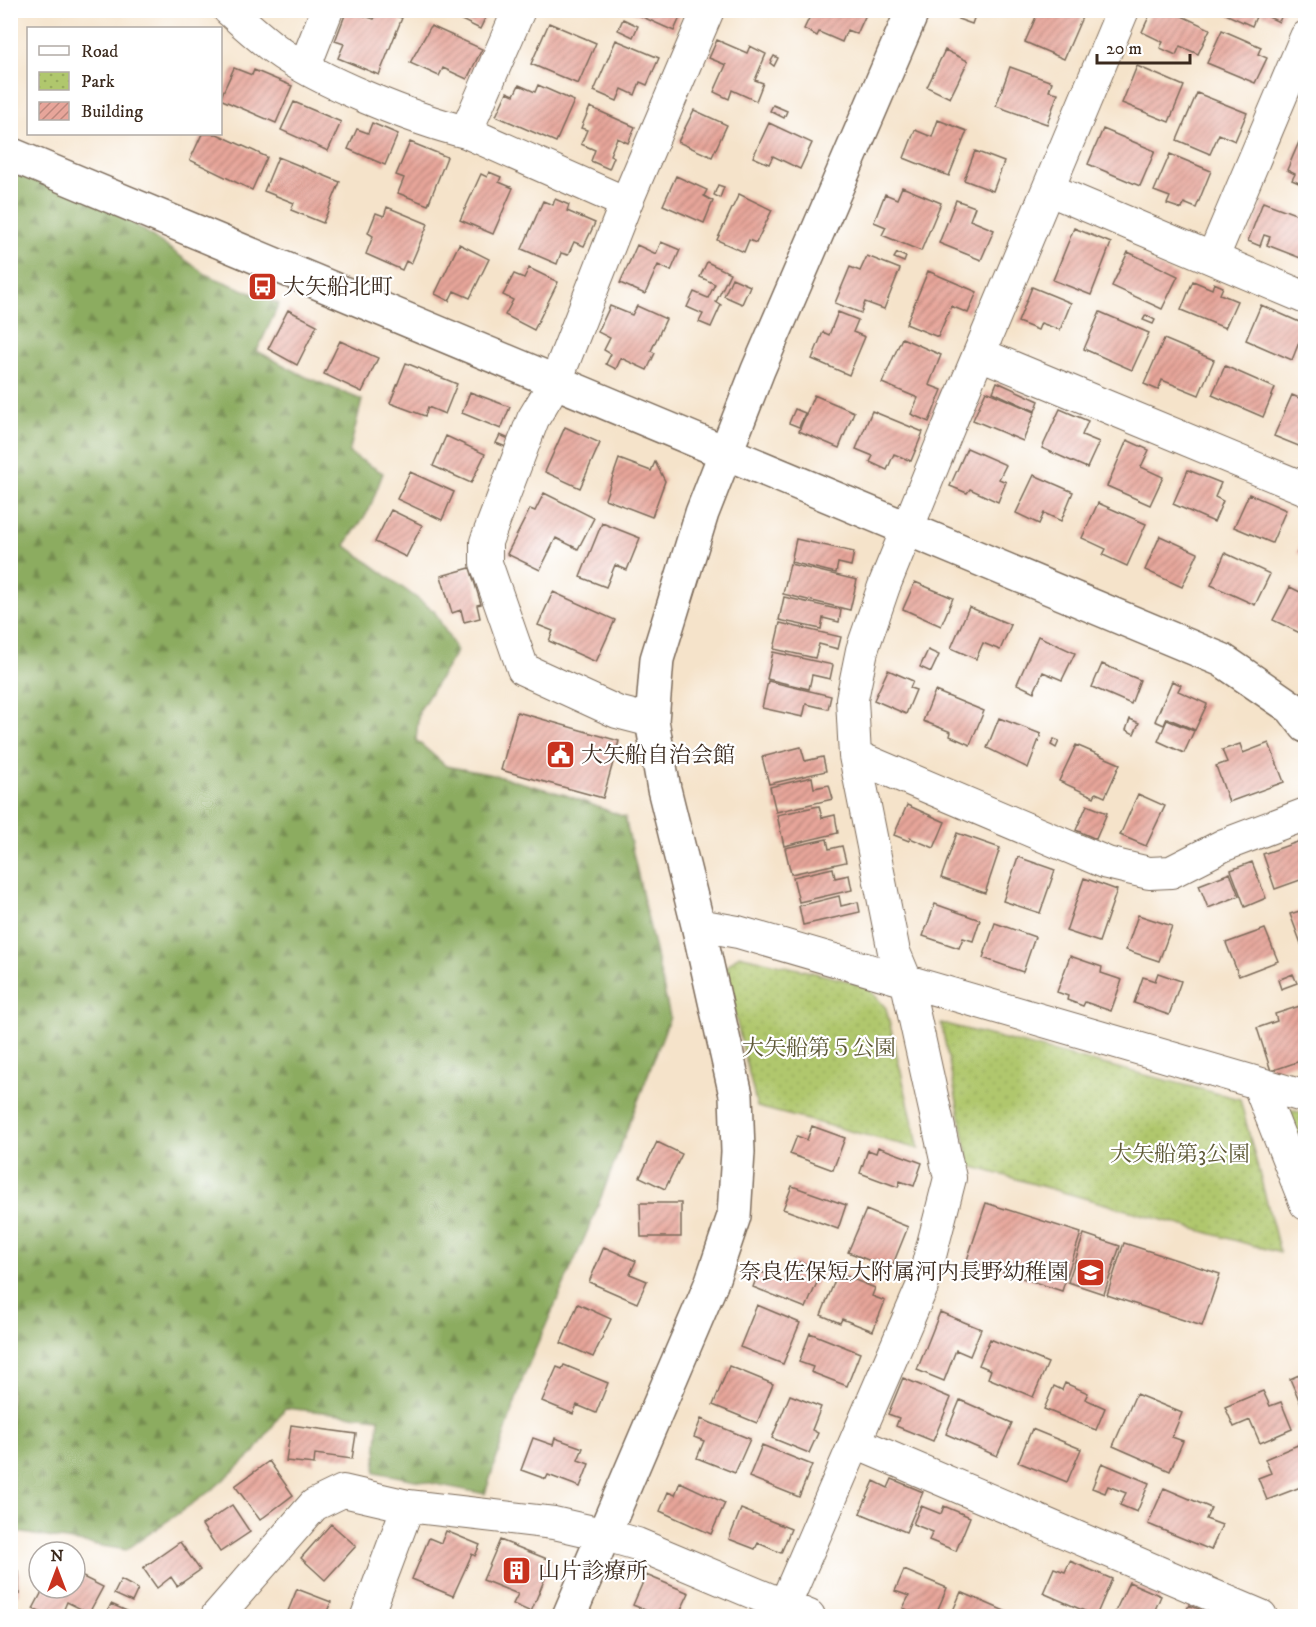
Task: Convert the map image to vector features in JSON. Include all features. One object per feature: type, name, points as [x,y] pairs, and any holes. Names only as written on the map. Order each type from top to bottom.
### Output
[{"type":"street","points":[[229,10],[277,50],[305,66],[407,113],[466,132],[626,203]]},
{"type":"street","points":[[305,66],[327,10]]},
{"type":"street","points":[[466,132],[519,10]]},
{"type":"street","points":[[652,721],[617,712],[523,669],[486,563],[486,542],[533,419],[556,381],[626,203],[708,10]]},
{"type":"street","points":[[568,1617],[711,1284],[734,1216],[738,1152],[736,1095],[698,925],[664,789],[652,721],[661,647],[702,513],[726,457],[758,370],[913,10]]},
{"type":"street","points":[[217,1617],[314,1505],[343,1491],[408,1506],[554,1523],[602,1534],[637,1544],[791,1613],[856,1443],[922,1287],[950,1178],[907,983],[894,952],[855,756],[852,699],[862,650],[884,586],[1123,10]]},
{"type":"street","points":[[1213,257],[1305,37]]},
{"type":"street","points":[[10,153],[556,381],[726,457],[1222,660],[1292,708],[1305,726]]},
{"type":"street","points":[[1050,190],[1213,257],[1305,298]]},
{"type":"street","points":[[980,354],[1305,489]]},
{"type":"street","points":[[855,756],[1107,863],[1149,873],[1171,872],[1224,845],[1305,814]]},
{"type":"street","points":[[698,925],[738,932],[1305,1097]]},
{"type":"street","points":[[1258,1083],[1305,1204]]},
{"type":"street","points":[[856,1443],[1261,1617]]},
{"type":"street","points":[[367,1617],[408,1506]]},
{"type":"green space","points":[[10,136],[207,275],[279,304],[257,351],[306,377],[362,400],[349,453],[383,473],[369,510],[345,545],[434,611],[457,651],[419,711],[416,740],[446,766],[494,775],[566,795],[625,817],[670,1017],[594,1216],[524,1375],[485,1494],[375,1472],[379,1418],[285,1408],[254,1453],[213,1489],[126,1550],[87,1544],[87,1540],[65,1540],[11,1531]]},
{"type":"green space","name":"大矢船第５公園","points":[[739,955],[845,980],[869,989],[886,1008],[919,1149],[757,1107],[724,969]]},
{"type":"green space","name":"大矢船第3公園","points":[[941,1023],[1240,1099],[1280,1253],[970,1166]]},
{"type":"green space","points":[[1288,1109],[1305,1114],[1305,1157]]},
{"type":"building","points":[[347,10],[374,19],[378,10],[402,18],[379,75],[338,58],[344,44],[335,41]]},
{"type":"building","points":[[441,10],[489,10],[480,29]]},
{"type":"building","points":[[627,10],[683,10],[674,31]]},
{"type":"building","points":[[813,10],[868,10],[857,34],[847,30],[842,42],[819,32],[817,36],[804,29]]},
{"type":"building","points":[[961,10],[977,10],[972,24],[958,19]]},
{"type":"building","points":[[991,10],[1010,10],[1007,18]]},
{"type":"building","points":[[1039,10],[1072,10],[1083,15],[1064,59],[1025,42]]},
{"type":"building","points":[[1152,10],[1169,10],[1210,29],[1198,54],[1180,46],[1176,55],[1160,48],[1163,42],[1142,32]]},
{"type":"building","points":[[1227,10],[1284,10],[1279,22],[1258,12],[1252,26],[1225,14]]},
{"type":"building","points":[[623,19],[638,26],[633,37],[618,30]]},
{"type":"building","points":[[549,23],[596,43],[578,84],[531,64]]},
{"type":"building","points":[[431,26],[482,49],[467,79],[443,68],[439,76],[410,63]]},
{"type":"building","points":[[1222,30],[1261,47],[1258,54],[1267,58],[1255,83],[1207,63]]},
{"type":"building","points":[[616,40],[659,58],[647,85],[640,82],[635,95],[622,89],[617,101],[594,91]]},
{"type":"building","points":[[717,40],[747,53],[750,46],[766,54],[755,80],[763,83],[756,101],[732,90],[729,99],[714,92],[726,65],[709,58]]},
{"type":"building","points":[[945,50],[968,61],[950,98],[927,87]]},
{"type":"building","points":[[774,56],[778,58],[774,66],[770,63]]},
{"type":"building","points":[[1137,66],[1184,86],[1169,122],[1122,103]]},
{"type":"building","points":[[1010,67],[1052,82],[1049,91],[1058,93],[1047,124],[996,106]]},
{"type":"building","points":[[234,68],[252,75],[254,70],[292,86],[276,123],[222,100],[222,95]]},
{"type":"building","points":[[519,85],[535,92],[538,85],[574,101],[556,142],[496,116],[507,92],[514,95]]},
{"type":"building","points":[[1197,93],[1247,113],[1235,141],[1219,134],[1210,154],[1177,140]]},
{"type":"building","points":[[294,102],[341,122],[328,151],[281,130]]},
{"type":"building","points":[[773,105],[787,111],[784,118],[770,111]]},
{"type":"building","points":[[590,107],[635,127],[628,143],[617,138],[610,155],[614,157],[609,169],[591,161],[595,150],[581,144],[587,130],[581,128]]},
{"type":"building","points":[[694,110],[727,125],[712,157],[678,142]]},
{"type":"building","points":[[938,120],[967,131],[949,176],[904,158],[915,130],[932,137]]},
{"type":"building","points":[[372,123],[398,134],[385,165],[348,149],[357,129],[368,133]]},
{"type":"building","points":[[769,123],[812,143],[800,169],[773,156],[769,164],[753,157]]},
{"type":"building","points":[[1103,129],[1155,151],[1140,186],[1088,164]]},
{"type":"building","points":[[202,135],[219,135],[267,157],[252,190],[190,160]]},
{"type":"building","points":[[410,142],[447,157],[428,205],[398,193],[404,178],[396,175]]},
{"type":"building","points":[[1299,142],[1306,145],[1306,186],[1292,180],[1295,174],[1287,170]]},
{"type":"building","points":[[975,151],[1004,162],[993,191],[964,180]]},
{"type":"building","points":[[1170,154],[1211,171],[1196,208],[1184,203],[1182,209],[1167,204],[1170,197],[1154,191]]},
{"type":"building","points":[[278,157],[340,182],[323,223],[291,210],[294,203],[264,191]]},
{"type":"building","points":[[489,172],[501,177],[499,182],[513,188],[493,234],[460,220],[481,174],[487,177]]},
{"type":"building","points":[[676,176],[707,190],[704,196],[713,201],[704,223],[663,205]]},
{"type":"building","points":[[718,185],[724,187],[720,198],[714,195]]},
{"type":"building","points":[[902,187],[941,203],[921,251],[882,235],[886,227],[874,222],[885,194],[897,199]]},
{"type":"building","points":[[739,194],[772,210],[756,243],[749,240],[744,252],[717,240]]},
{"type":"building","points":[[555,199],[569,205],[567,211],[595,223],[584,246],[574,242],[568,255],[561,253],[557,264],[522,249],[543,201],[553,205]]},
{"type":"building","points":[[956,200],[975,207],[970,220],[994,230],[981,260],[939,243]]},
{"type":"building","points":[[1263,202],[1306,218],[1303,259],[1267,245],[1270,237],[1264,235],[1260,246],[1248,241]]},
{"type":"building","points":[[387,207],[428,224],[411,264],[406,261],[402,270],[366,254],[373,236],[368,233],[376,213],[384,216]]},
{"type":"building","points":[[1074,228],[1111,243],[1091,295],[1053,280]]},
{"type":"building","points":[[661,242],[680,250],[671,271],[658,265],[645,294],[620,283],[637,245],[656,254]]},
{"type":"building","points":[[459,244],[489,259],[470,298],[454,291],[449,301],[435,294]]},
{"type":"building","points":[[1128,252],[1178,276],[1162,309],[1112,286]]},
{"type":"building","points":[[897,253],[906,257],[904,262],[894,258]]},
{"type":"building","points":[[867,256],[900,269],[884,309],[865,302],[861,313],[835,303],[850,267],[860,271]]},
{"type":"building","points":[[707,262],[730,273],[716,302],[721,305],[711,327],[699,322],[703,314],[687,307],[694,292],[708,298],[715,284],[700,277]]},
{"type":"building","points":[[529,268],[558,282],[534,330],[505,315],[513,300],[503,295],[514,274],[524,278]]},
{"type":"building","points":[[928,271],[977,292],[968,313],[951,306],[938,337],[906,324]]},
{"type":"building","points":[[732,278],[750,286],[742,304],[724,296]]},
{"type":"building","points":[[1193,281],[1212,289],[1214,283],[1223,287],[1220,294],[1237,301],[1225,328],[1181,310]]},
{"type":"building","points":[[1032,287],[1071,303],[1060,330],[1041,323],[1038,330],[1018,322]]},
{"type":"building","points":[[1261,305],[1306,325],[1292,360],[1246,340]]},
{"type":"building","points":[[610,306],[632,315],[637,306],[666,319],[651,351],[655,353],[647,370],[621,358],[616,369],[606,364],[611,354],[604,350],[610,338],[598,332]]},
{"type":"building","points":[[288,310],[317,325],[297,365],[268,349]]},
{"type":"building","points":[[838,312],[858,320],[853,332],[865,337],[849,375],[812,359],[823,332],[829,335]]},
{"type":"building","points":[[1100,312],[1149,333],[1132,370],[1084,349]]},
{"type":"building","points":[[1146,315],[1155,320],[1153,324],[1143,320]]},
{"type":"building","points":[[902,338],[941,355],[929,385],[942,390],[929,422],[911,414],[918,398],[882,383]]},
{"type":"building","points":[[1164,339],[1214,360],[1199,395],[1162,380],[1158,390],[1144,384]]},
{"type":"building","points":[[340,341],[378,358],[362,392],[324,374]]},
{"type":"building","points":[[406,363],[457,384],[445,414],[428,407],[425,416],[390,403]]},
{"type":"building","points":[[1225,366],[1275,388],[1263,417],[1212,395]]},
{"type":"building","points":[[997,382],[1039,401],[1035,411],[993,392]]},
{"type":"building","points":[[986,391],[1035,412],[1023,441],[973,420]]},
{"type":"building","points":[[470,392],[510,407],[501,429],[462,413]]},
{"type":"building","points":[[814,395],[854,412],[839,448],[799,431]]},
{"type":"building","points":[[1292,395],[1306,401],[1306,449],[1274,436]]},
{"type":"building","points":[[795,409],[805,413],[799,427],[789,423]]},
{"type":"building","points":[[1060,409],[1088,421],[1082,435],[1099,442],[1087,468],[1042,448]]},
{"type":"building","points":[[872,411],[923,432],[911,461],[894,454],[887,470],[870,462],[873,456],[856,449]]},
{"type":"building","points":[[565,427],[600,443],[580,488],[545,472]]},
{"type":"building","points":[[500,435],[509,439],[506,447],[496,443]]},
{"type":"building","points":[[446,436],[485,454],[471,483],[433,466]]},
{"type":"building","points":[[1127,440],[1149,450],[1141,467],[1163,477],[1150,505],[1107,486]]},
{"type":"building","points":[[967,448],[1006,465],[999,479],[1006,482],[998,502],[970,489],[967,493],[950,486]]},
{"type":"building","points":[[619,459],[651,471],[655,462],[665,481],[652,517],[605,499]]},
{"type":"building","points":[[1188,470],[1221,483],[1215,497],[1223,501],[1214,522],[1173,504]]},
{"type":"building","points":[[410,472],[454,492],[442,520],[397,499]]},
{"type":"building","points":[[1034,475],[1073,492],[1061,521],[1044,513],[1039,524],[1016,513]]},
{"type":"building","points":[[544,493],[594,518],[578,549],[556,538],[540,570],[507,554],[530,509],[535,511]]},
{"type":"building","points":[[1249,494],[1286,510],[1272,543],[1234,527]]},
{"type":"building","points":[[1098,503],[1146,524],[1127,566],[1103,555],[1106,549],[1082,538]]},
{"type":"building","points":[[391,510],[422,525],[406,557],[375,542]]},
{"type":"building","points":[[602,523],[640,538],[627,570],[615,565],[606,587],[580,577]]},
{"type":"building","points":[[1306,533],[1306,556],[1297,553]]},
{"type":"building","points":[[1160,536],[1198,553],[1182,587],[1145,570]]},
{"type":"building","points":[[796,539],[854,552],[851,566],[838,563],[836,573],[791,562]]},
{"type":"building","points":[[1225,553],[1270,574],[1255,605],[1211,585]]},
{"type":"building","points":[[790,564],[857,580],[850,610],[783,594]]},
{"type":"building","points":[[470,568],[481,604],[477,605],[480,618],[464,622],[461,610],[452,613],[441,576]]},
{"type":"building","points":[[915,582],[953,598],[941,626],[903,609]]},
{"type":"building","points":[[1290,587],[1306,595],[1306,636],[1273,620]]},
{"type":"building","points":[[553,592],[615,620],[596,662],[549,641],[553,631],[538,625]]},
{"type":"building","points":[[784,597],[841,610],[839,622],[823,618],[821,629],[779,620]]},
{"type":"building","points":[[969,607],[1011,625],[1000,650],[983,643],[976,659],[951,648]]},
{"type":"building","points":[[780,623],[841,637],[838,649],[819,644],[815,658],[774,649]]},
{"type":"building","points":[[1038,636],[1075,653],[1062,680],[1043,672],[1034,692],[1017,684]]},
{"type":"building","points":[[928,650],[939,655],[931,672],[920,667]]},
{"type":"building","points":[[773,652],[833,665],[830,679],[812,675],[809,689],[767,679]]},
{"type":"building","points":[[1102,664],[1140,680],[1131,704],[1092,687]]},
{"type":"building","points":[[888,670],[913,681],[910,688],[916,690],[906,714],[874,700]]},
{"type":"building","points":[[768,681],[831,696],[828,709],[806,704],[803,717],[762,708]]},
{"type":"building","points":[[1172,681],[1181,685],[1178,691],[1207,704],[1195,730],[1167,718],[1164,725],[1155,721]]},
{"type":"building","points":[[935,691],[984,711],[970,745],[950,736],[951,732],[923,721]]},
{"type":"building","name":"大矢船自治会館","points":[[517,712],[619,741],[603,798],[501,770]]},
{"type":"building","points":[[999,718],[1041,734],[1028,768],[987,748]]},
{"type":"building","points":[[1130,719],[1139,723],[1134,734],[1126,730]]},
{"type":"building","points":[[1167,720],[1194,731],[1184,753],[1158,741]]},
{"type":"building","points":[[1054,739],[1059,741],[1056,748],[1051,745]]},
{"type":"building","points":[[1269,743],[1284,782],[1229,802],[1216,766],[1227,762],[1222,750],[1240,744],[1243,753]]},
{"type":"building","points":[[1076,745],[1120,764],[1105,797],[1096,793],[1094,797],[1059,781]]},
{"type":"building","points":[[801,747],[805,761],[823,757],[826,771],[769,784],[762,757]]},
{"type":"building","points":[[812,777],[814,788],[829,785],[833,799],[776,812],[770,787]]},
{"type":"building","points":[[1138,794],[1165,806],[1146,846],[1120,835]]},
{"type":"building","points":[[907,805],[945,822],[934,848],[910,838],[909,841],[894,835]]},
{"type":"building","points":[[1087,805],[1107,813],[1096,839],[1076,830]]},
{"type":"building","points":[[819,806],[822,818],[835,815],[838,833],[784,846],[777,815]]},
{"type":"building","points":[[957,833],[1000,848],[985,893],[941,878]]},
{"type":"building","points":[[827,839],[829,849],[842,846],[846,862],[791,874],[785,848]]},
{"type":"building","points":[[1306,839],[1306,878],[1275,889],[1263,854]]},
{"type":"building","points":[[1018,857],[1055,870],[1040,913],[1003,901]]},
{"type":"building","points":[[1252,862],[1266,898],[1245,907],[1231,870]]},
{"type":"building","points":[[833,868],[835,878],[849,875],[852,890],[799,902],[793,877]]},
{"type":"building","points":[[1230,873],[1239,896],[1208,908],[1199,885]]},
{"type":"building","points":[[1084,878],[1117,890],[1099,942],[1066,931]]},
{"type":"building","points":[[839,896],[841,906],[858,902],[860,912],[803,925],[799,906]]},
{"type":"building","points":[[935,904],[980,920],[973,941],[963,938],[959,948],[923,936]]},
{"type":"building","points":[[1306,909],[1306,949],[1303,949],[1290,914]]},
{"type":"building","points":[[1138,915],[1172,926],[1159,961],[1126,950]]},
{"type":"building","points":[[995,923],[1035,937],[1023,972],[983,958]]},
{"type":"building","points":[[1265,929],[1278,961],[1239,976],[1226,943]]},
{"type":"building","points":[[1070,956],[1102,967],[1101,973],[1122,980],[1111,1011],[1085,1002],[1083,1006],[1067,1000],[1068,996],[1057,992]]},
{"type":"building","points":[[1158,973],[1181,981],[1169,1015],[1134,1003],[1143,977],[1155,981]]},
{"type":"building","points":[[1293,974],[1297,983],[1281,989],[1278,980]]},
{"type":"building","points":[[1306,1004],[1306,1059],[1271,1071],[1257,1028],[1277,1021],[1275,1014]]},
{"type":"building","points":[[812,1126],[845,1138],[833,1170],[790,1154],[797,1136],[807,1140]]},
{"type":"building","points":[[657,1142],[682,1154],[665,1189],[640,1177]]},
{"type":"building","points":[[878,1147],[922,1163],[914,1186],[900,1181],[898,1187],[860,1173],[868,1150],[876,1153]]},
{"type":"building","points":[[792,1186],[846,1205],[838,1229],[783,1209]]},
{"type":"building","points":[[640,1203],[681,1203],[681,1237],[641,1237]]},
{"type":"building","points":[[986,1203],[1081,1233],[1062,1291],[967,1260]]},
{"type":"building","points":[[866,1210],[908,1227],[891,1269],[848,1252]]},
{"type":"building","points":[[1084,1234],[1120,1246],[1104,1294],[1068,1282]]},
{"type":"building","points":[[1124,1243],[1220,1274],[1202,1326],[1107,1295]]},
{"type":"building","points":[[604,1247],[636,1261],[630,1274],[647,1281],[637,1303],[589,1282]]},
{"type":"building","points":[[794,1260],[822,1271],[806,1308],[753,1287],[759,1271],[785,1282]]},
{"type":"building","points":[[838,1273],[875,1288],[872,1296],[885,1301],[873,1331],[842,1319],[840,1323],[821,1315]]},
{"type":"building","points":[[578,1304],[611,1319],[593,1357],[561,1343]]},
{"type":"building","points":[[757,1305],[800,1323],[783,1364],[740,1347]]},
{"type":"building","points":[[940,1312],[981,1329],[970,1356],[956,1350],[944,1381],[917,1370]]},
{"type":"building","points":[[810,1333],[860,1353],[847,1386],[811,1372],[813,1367],[799,1362]]},
{"type":"building","points":[[990,1339],[1048,1363],[1033,1397],[988,1378],[991,1370],[979,1365]]},
{"type":"building","points":[[564,1365],[608,1383],[596,1413],[577,1405],[573,1414],[542,1401],[557,1367],[562,1369]]},
{"type":"building","points":[[729,1366],[773,1384],[757,1423],[713,1405]]},
{"type":"building","points":[[1306,1372],[1306,1416],[1290,1379]]},
{"type":"building","points":[[903,1378],[951,1398],[933,1441],[896,1426],[899,1418],[888,1414]]},
{"type":"building","points":[[1065,1383],[1088,1393],[1085,1399],[1105,1408],[1096,1430],[1044,1409],[1054,1386],[1062,1390]]},
{"type":"building","points":[[1263,1391],[1270,1406],[1281,1402],[1292,1429],[1260,1443],[1250,1420],[1234,1427],[1225,1407]]},
{"type":"building","points":[[1136,1394],[1182,1413],[1172,1437],[1183,1441],[1170,1471],[1113,1446]]},
{"type":"building","points":[[790,1395],[821,1407],[812,1430],[818,1433],[809,1453],[772,1438]]},
{"type":"building","points":[[960,1400],[1012,1423],[997,1456],[946,1434]]},
{"type":"building","points":[[701,1419],[750,1439],[735,1473],[697,1458],[704,1441],[694,1437]]},
{"type":"building","points":[[291,1425],[356,1434],[352,1459],[315,1454],[314,1464],[286,1461]]},
{"type":"building","points":[[1032,1429],[1081,1449],[1067,1482],[1018,1462]]},
{"type":"building","points":[[533,1438],[553,1445],[555,1438],[583,1448],[578,1460],[589,1464],[580,1487],[548,1475],[546,1479],[521,1470]]},
{"type":"building","points":[[1300,1444],[1306,1458],[1306,1485],[1267,1500],[1258,1478],[1271,1473],[1265,1459]]},
{"type":"building","points":[[762,1445],[812,1465],[799,1497],[749,1477]]},
{"type":"building","points":[[269,1461],[293,1495],[260,1520],[235,1486]]},
{"type":"building","points":[[1102,1463],[1149,1483],[1137,1512],[1120,1505],[1126,1493],[1108,1486],[1105,1493],[1092,1488]]},
{"type":"building","points":[[892,1479],[923,1492],[906,1532],[860,1513],[874,1481],[888,1488]]},
{"type":"building","points":[[680,1482],[725,1503],[711,1534],[660,1511],[668,1492],[675,1495]]},
{"type":"building","points":[[1164,1488],[1211,1508],[1206,1519],[1222,1525],[1211,1550],[1148,1524]]},
{"type":"building","points":[[232,1505],[250,1532],[220,1552],[202,1525]]},
{"type":"building","points":[[921,1506],[941,1514],[944,1506],[970,1517],[956,1551],[929,1540],[933,1532],[913,1524]]},
{"type":"building","points":[[741,1509],[791,1529],[781,1553],[758,1543],[755,1549],[729,1539]]},
{"type":"building","points":[[331,1524],[356,1546],[325,1580],[301,1558]]},
{"type":"building","points":[[446,1531],[480,1545],[475,1556],[472,1554],[453,1596],[412,1579],[429,1538],[441,1543]]},
{"type":"building","name":"山片診療所","points":[[500,1540],[552,1561],[531,1612],[513,1604],[518,1594],[483,1580]]},
{"type":"building","points":[[180,1542],[200,1570],[177,1586],[171,1577],[157,1588],[143,1568]]},
{"type":"building","points":[[1070,1561],[1112,1579],[1096,1616],[1043,1593],[1054,1568],[1065,1572]]},
{"type":"building","points":[[904,1570],[947,1588],[935,1616],[922,1616],[903,1608],[909,1596],[895,1591]]},
{"type":"building","points":[[10,1571],[19,1571],[19,1595],[10,1595]]},
{"type":"building","points":[[646,1575],[689,1593],[678,1616],[659,1616],[633,1605]]},
{"type":"building","points":[[87,1579],[103,1587],[89,1613],[67,1602],[61,1616],[48,1616],[33,1609],[38,1600],[87,1600]]},
{"type":"building","points":[[121,1580],[138,1589],[132,1602],[114,1594]]},
{"type":"building","points":[[1129,1582],[1161,1596],[1154,1612],[1164,1616],[1113,1616]]},
{"type":"building","points":[[297,1589],[331,1602],[325,1616],[286,1616]]},
{"type":"building","points":[[961,1592],[1016,1616],[959,1616],[952,1613]]},
{"type":"building","points":[[111,1604],[138,1616],[105,1616]]},
{"type":"building","points":[[1189,1605],[1216,1616],[1184,1616]]},
{"type":"place","name":"大矢船北町","points":[[262,287]]},
{"type":"place","name":"大矢船自治会館","points":[[560,755]]},
{"type":"place","name":"奈良佐保短大附属河内長野幼稚園","points":[[1090,1272]]},
{"type":"place","name":"山片診療所","points":[[517,1571]]}]
